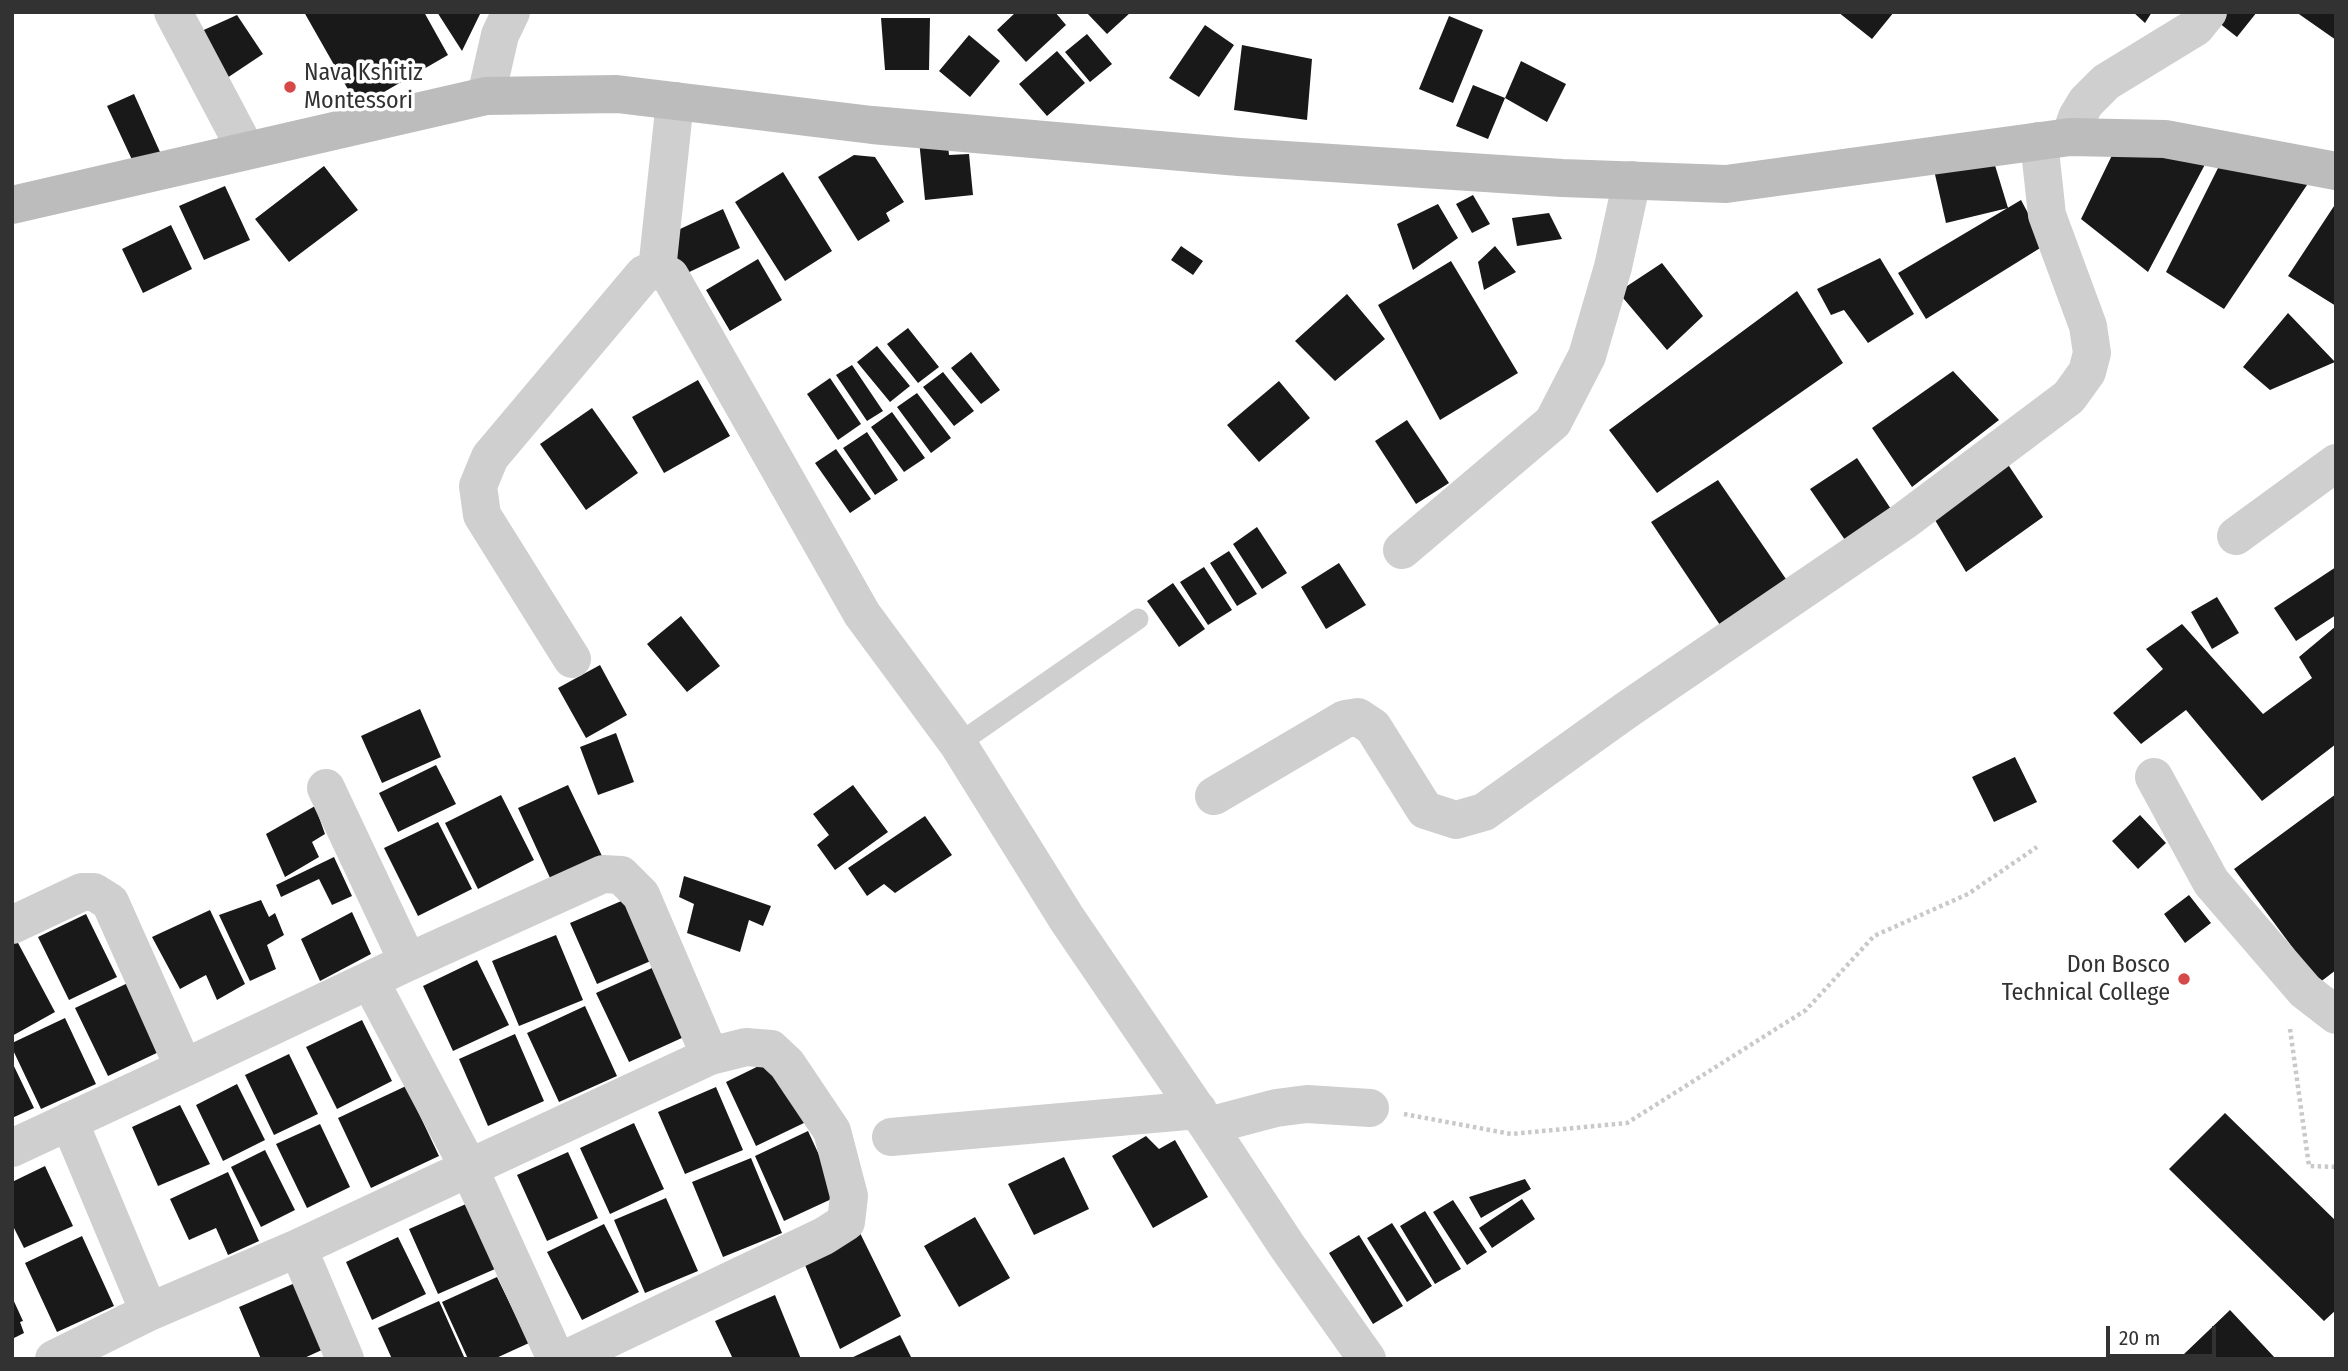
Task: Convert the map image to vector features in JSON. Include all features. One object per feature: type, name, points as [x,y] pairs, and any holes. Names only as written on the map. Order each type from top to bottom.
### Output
[{"type":"main road","points":[[12,205],[486,96],[617,94],[872,125],[1225,156],[1562,178],[1726,184],[2054,139],[2165,139],[2336,171]]},
{"type":"street","points":[[173,12],[246,150]]},
{"type":"street","points":[[486,96],[500,35],[511,12]]},
{"type":"street","points":[[1214,796],[1345,719],[1358,717],[1373,727],[1425,810],[1456,820],[1484,812],[1628,709],[1903,521],[2068,397],[2087,372],[2092,354],[2088,326],[2047,215],[2054,139],[2077,117],[2086,102],[2106,82],[2196,27],[2208,12]]},
{"type":"street","points":[[657,270],[675,101]]},
{"type":"street","points":[[1402,550],[1553,422],[1587,356],[1613,267],[1632,180]]},
{"type":"street","points":[[572,659],[482,515],[478,486],[489,457],[644,274],[657,270],[670,276],[862,614],[958,744],[1067,919],[1287,1246],[1367,1359]]},
{"type":"street","points":[[2236,536],[2336,463]]},
{"type":"street","points":[[2154,776],[2211,882],[2305,991],[2336,1015]]},
{"type":"street","points":[[326,788],[408,962]]},
{"type":"street","points":[[12,1148],[408,962],[603,874],[621,875],[641,895],[710,1056]]},
{"type":"street","points":[[12,925],[82,892],[94,892],[110,902],[184,1068]]},
{"type":"street","points":[[370,981],[469,1168],[555,1359]]},
{"type":"street","points":[[54,1359],[149,1312],[298,1248],[710,1056],[746,1047],[771,1049],[787,1064],[832,1131],[849,1196],[846,1222],[824,1236],[566,1359]]},
{"type":"street","points":[[891,1137],[1203,1118],[1307,1104],[1370,1108]]},
{"type":"street","points":[[69,1121],[149,1312]]},
{"type":"street","points":[[298,1248],[345,1359]]},
{"type":"lane","points":[[958,744],[1138,619]]},
{"type":"path","points":[[1370,1108],[1511,1134],[1627,1123],[1806,1010],[1874,936],[1968,894],[2038,847]]},
{"type":"path","points":[[2281,962],[2309,1166],[2336,1167]]},
{"type":"building","points":[[304,12],[424,12],[448,55],[358,107]]},
{"type":"building","points":[[437,12],[481,12],[462,51]]},
{"type":"building","points":[[1016,12],[1055,12],[1066,25],[1026,62],[997,30]]},
{"type":"building","points":[[1086,12],[1131,12],[1107,34]]},
{"type":"building","points":[[1838,12],[1894,12],[1872,39]]},
{"type":"building","points":[[2133,12],[2152,12],[2145,23]]},
{"type":"building","points":[[2219,12],[2257,12],[2237,37],[2214,19]]},
{"type":"building","points":[[2296,12],[2336,12],[2336,40]]},
{"type":"building","points":[[237,15],[263,54],[224,80],[197,33]]},
{"type":"building","points":[[1449,16],[1483,30],[1453,103],[1419,89]]},
{"type":"building","points":[[881,18],[930,18],[929,70],[885,70]]},
{"type":"building","points":[[1205,25],[1234,45],[1199,97],[1169,78]]},
{"type":"building","points":[[1087,34],[1112,64],[1090,82],[1065,52]]},
{"type":"building","points":[[969,35],[1000,61],[970,97],[939,71]]},
{"type":"building","points":[[1242,45],[1312,59],[1307,120],[1234,110]]},
{"type":"building","points":[[1057,51],[1085,83],[1047,116],[1019,84]]},
{"type":"building","points":[[1521,61],[1566,84],[1547,122],[1505,98]]},
{"type":"building","points":[[1473,85],[1505,98],[1488,139],[1456,126]]},
{"type":"building","points":[[134,94],[160,152],[134,164],[107,106]]},
{"type":"building","points":[[947,137],[949,155],[969,154],[973,195],[925,200],[919,140]]},
{"type":"building","points":[[2118,143],[2210,155],[2148,272],[2081,219]]},
{"type":"building","points":[[854,155],[875,157],[904,202],[886,213],[890,221],[858,241],[818,177]]},
{"type":"building","points":[[2223,158],[2309,182],[2224,309],[2166,272]]},
{"type":"building","points":[[1994,162],[2008,208],[1946,223],[1934,170]]},
{"type":"building","points":[[324,166],[358,210],[289,262],[255,219]]},
{"type":"building","points":[[783,172],[832,251],[785,281],[735,202]]},
{"type":"building","points":[[225,186],[250,240],[204,260],[179,206]]},
{"type":"building","points":[[1473,195],[1490,224],[1472,233],[1456,204]]},
{"type":"building","points":[[2021,200],[2045,245],[1926,319],[1898,273]]},
{"type":"building","points":[[2336,203],[2336,306],[2288,276]]},
{"type":"building","points":[[1438,204],[1458,238],[1413,270],[1397,224]]},
{"type":"building","points":[[723,209],[740,248],[683,275],[665,236]]},
{"type":"building","points":[[1549,213],[1562,239],[1517,246],[1512,218]]},
{"type":"building","points":[[171,225],[192,269],[143,293],[122,249]]},
{"type":"building","points":[[1181,246],[1203,261],[1193,275],[1171,260]]},
{"type":"building","points":[[1495,246],[1516,272],[1484,290],[1478,262]]},
{"type":"building","points":[[1880,258],[1914,314],[1868,343],[1844,310],[1831,315],[1817,289]]},
{"type":"building","points":[[758,259],[782,300],[730,331],[706,290]]},
{"type":"building","points":[[1451,261],[1518,373],[1440,420],[1378,305]]},
{"type":"building","points":[[1662,263],[1703,316],[1667,350],[1618,292]]},
{"type":"building","points":[[1797,291],[1843,363],[1657,493],[1609,430]]},
{"type":"building","points":[[1347,294],[1385,339],[1335,381],[1295,341]]},
{"type":"building","points":[[2288,313],[2335,362],[2270,390],[2243,367]]},
{"type":"building","points":[[908,328],[939,367],[918,383],[887,344]]},
{"type":"building","points":[[877,346],[910,386],[890,402],[857,362]]},
{"type":"building","points":[[971,352],[1000,390],[981,404],[951,368]]},
{"type":"building","points":[[852,365],[883,411],[867,421],[836,375]]},
{"type":"building","points":[[1953,371],[1999,420],[1912,487],[1872,428]]},
{"type":"building","points":[[943,372],[974,411],[954,426],[923,387]]},
{"type":"building","points":[[830,378],[861,424],[838,440],[807,394]]},
{"type":"building","points":[[698,380],[730,436],[664,473],[632,417]]},
{"type":"building","points":[[1279,381],[1310,418],[1259,462],[1227,425]]},
{"type":"building","points":[[917,393],[951,438],[931,453],[897,407]]},
{"type":"building","points":[[592,408],[638,473],[586,510],[540,444]]},
{"type":"building","points":[[892,412],[925,458],[904,472],[871,427]]},
{"type":"building","points":[[1407,420],[1449,483],[1416,504],[1375,441]]},
{"type":"building","points":[[867,432],[898,480],[875,495],[843,448]]},
{"type":"building","points":[[836,449],[871,499],[850,513],[815,463]]},
{"type":"building","points":[[1857,458],[1891,509],[1845,540],[1810,489]]},
{"type":"building","points":[[2005,460],[2043,517],[1966,572],[1929,510]]},
{"type":"building","points":[[1718,480],[1788,582],[1720,625],[1651,522]]},
{"type":"building","points":[[1257,527],[1287,573],[1262,589],[1233,544]]},
{"type":"building","points":[[1229,551],[1257,594],[1237,606],[1210,563]]},
{"type":"building","points":[[1339,563],[1366,605],[1326,629],[1301,587]]},
{"type":"building","points":[[1204,567],[1232,610],[1208,625],[1180,582]]},
{"type":"building","points":[[2336,567],[2336,615],[2296,641],[2274,608]]},
{"type":"building","points":[[1173,583],[1205,629],[1179,647],[1147,601]]},
{"type":"building","points":[[2217,597],[2239,633],[2212,649],[2191,612]]},
{"type":"building","points":[[681,616],[720,666],[687,692],[647,644]]},
{"type":"building","points":[[2182,624],[2263,714],[2312,678],[2299,657],[2336,626],[2336,744],[2262,801],[2186,710],[2141,744],[2113,713],[2163,669],[2146,649]]},
{"type":"building","points":[[600,665],[627,715],[586,738],[558,688]]},
{"type":"building","points":[[420,709],[441,757],[382,783],[361,736]]},
{"type":"building","points":[[616,733],[634,782],[598,795],[580,747]]},
{"type":"building","points":[[2015,757],[2037,802],[1994,822],[1972,777]]},
{"type":"building","points":[[436,765],[456,804],[398,832],[379,793]]},
{"type":"building","points":[[568,785],[602,856],[551,880],[518,808]]},
{"type":"building","points":[[853,785],[888,832],[835,870],[817,845],[829,835],[813,814]]},
{"type":"building","points":[[2336,794],[2336,970],[2319,983],[2234,869]]},
{"type":"building","points":[[501,795],[534,860],[478,889],[445,823]]},
{"type":"building","points":[[315,806],[325,834],[312,842],[319,857],[285,877],[266,834]]},
{"type":"building","points":[[2140,815],[2166,843],[2138,869],[2112,841]]},
{"type":"building","points":[[925,816],[952,855],[895,893],[884,884],[867,896],[848,868]]},
{"type":"building","points":[[438,822],[472,889],[418,916],[384,848]]},
{"type":"building","points":[[334,857],[352,896],[332,905],[319,879],[281,897],[276,885]]},
{"type":"building","points":[[684,876],[771,906],[763,926],[749,920],[740,952],[687,933],[694,904],[679,897]]},
{"type":"building","points":[[2189,895],[2211,923],[2185,943],[2164,914]]},
{"type":"building","points":[[626,899],[653,960],[597,984],[570,923]]},
{"type":"building","points":[[261,900],[269,917],[275,913],[284,935],[267,945],[276,969],[250,981],[219,915]]},
{"type":"building","points":[[210,910],[245,984],[217,1000],[206,975],[180,989],[152,937]]},
{"type":"building","points":[[352,912],[371,954],[320,981],[301,939]]},
{"type":"building","points":[[86,914],[117,977],[69,1000],[38,937]]},
{"type":"building","points":[[556,935],[583,1000],[519,1026],[492,961]]},
{"type":"building","points":[[17,941],[55,1012],[12,1036],[12,944]]},
{"type":"building","points":[[477,960],[509,1025],[453,1051],[423,986]]},
{"type":"building","points":[[652,968],[684,1037],[629,1062],[596,993]]},
{"type":"building","points":[[130,982],[163,1050],[108,1076],[75,1008]]},
{"type":"building","points":[[585,1006],[617,1076],[559,1102],[527,1033]]},
{"type":"building","points":[[65,1018],[96,1084],[41,1109],[12,1043]]},
{"type":"building","points":[[362,1020],[392,1081],[337,1109],[306,1047]]},
{"type":"building","points":[[515,1034],[544,1101],[488,1126],[459,1059]]},
{"type":"building","points":[[289,1054],[318,1114],[274,1135],[245,1075]]},
{"type":"building","points":[[775,1058],[806,1122],[756,1146],[726,1082]]},
{"type":"building","points":[[12,1062],[34,1108],[12,1118]]},
{"type":"building","points":[[237,1084],[265,1140],[223,1161],[196,1105]]},
{"type":"building","points":[[406,1086],[439,1156],[371,1188],[338,1118]]},
{"type":"building","points":[[716,1087],[743,1150],[685,1174],[658,1112]]},
{"type":"building","points":[[180,1105],[210,1164],[158,1186],[132,1127]]},
{"type":"building","points":[[2225,1113],[2336,1221],[2336,1310],[2324,1321],[2169,1169]]},
{"type":"building","points":[[634,1123],[664,1189],[610,1214],[580,1148]]},
{"type":"building","points":[[320,1124],[350,1187],[307,1208],[276,1144]]},
{"type":"building","points":[[808,1131],[838,1196],[784,1221],[755,1156]]},
{"type":"building","points":[[1146,1136],[1159,1149],[1175,1140],[1208,1197],[1153,1228],[1112,1156]]},
{"type":"building","points":[[265,1150],[295,1210],[261,1227],[231,1167]]},
{"type":"building","points":[[568,1152],[598,1218],[547,1241],[517,1175]]},
{"type":"building","points":[[1064,1157],[1089,1209],[1034,1235],[1008,1184]]},
{"type":"building","points":[[751,1158],[782,1233],[723,1257],[692,1182]]},
{"type":"building","points":[[45,1166],[73,1226],[24,1248],[12,1224],[12,1182]]},
{"type":"building","points":[[228,1172],[259,1241],[228,1255],[216,1228],[189,1240],[170,1199]]},
{"type":"building","points":[[1525,1179],[1531,1189],[1481,1218],[1469,1197]]},
{"type":"building","points":[[666,1198],[698,1271],[645,1293],[614,1220]]},
{"type":"building","points":[[1522,1199],[1535,1219],[1492,1248],[1479,1228]]},
{"type":"building","points":[[1453,1200],[1487,1252],[1467,1265],[1433,1212]]},
{"type":"building","points":[[466,1204],[495,1269],[438,1294],[409,1229]]},
{"type":"building","points":[[1425,1211],[1461,1269],[1435,1284],[1400,1226]]},
{"type":"building","points":[[975,1217],[1010,1278],[959,1307],[924,1246]]},
{"type":"building","points":[[1392,1223],[1432,1286],[1407,1302],[1367,1238]]},
{"type":"building","points":[[604,1224],[639,1292],[582,1320],[547,1252]]},
{"type":"building","points":[[859,1231],[901,1316],[840,1349],[800,1253]]},
{"type":"building","points":[[1359,1235],[1403,1306],[1373,1324],[1329,1253]]},
{"type":"building","points":[[82,1236],[114,1306],[57,1332],[25,1263]]},
{"type":"building","points":[[398,1237],[426,1294],[372,1320],[346,1262]]},
{"type":"building","points":[[497,1277],[529,1343],[494,1359],[468,1359],[442,1302]]},
{"type":"building","points":[[295,1283],[324,1349],[302,1359],[261,1359],[239,1307]]},
{"type":"building","points":[[775,1295],[801,1359],[733,1359],[715,1321]]},
{"type":"building","points":[[12,1297],[23,1321],[20,1322],[24,1333],[12,1339]]},
{"type":"building","points":[[439,1301],[465,1359],[392,1359],[378,1328]]},
{"type":"building","points":[[2230,1310],[2276,1359],[2186,1359],[2183,1355]]},
{"type":"building","points":[[900,1335],[912,1359],[849,1359]]},
{"type":"place","name":"Nava Kshitiz Montessori","points":[[290,87]]},
{"type":"place","name":"Don Bosco Technical College","points":[[2184,979]]}]
